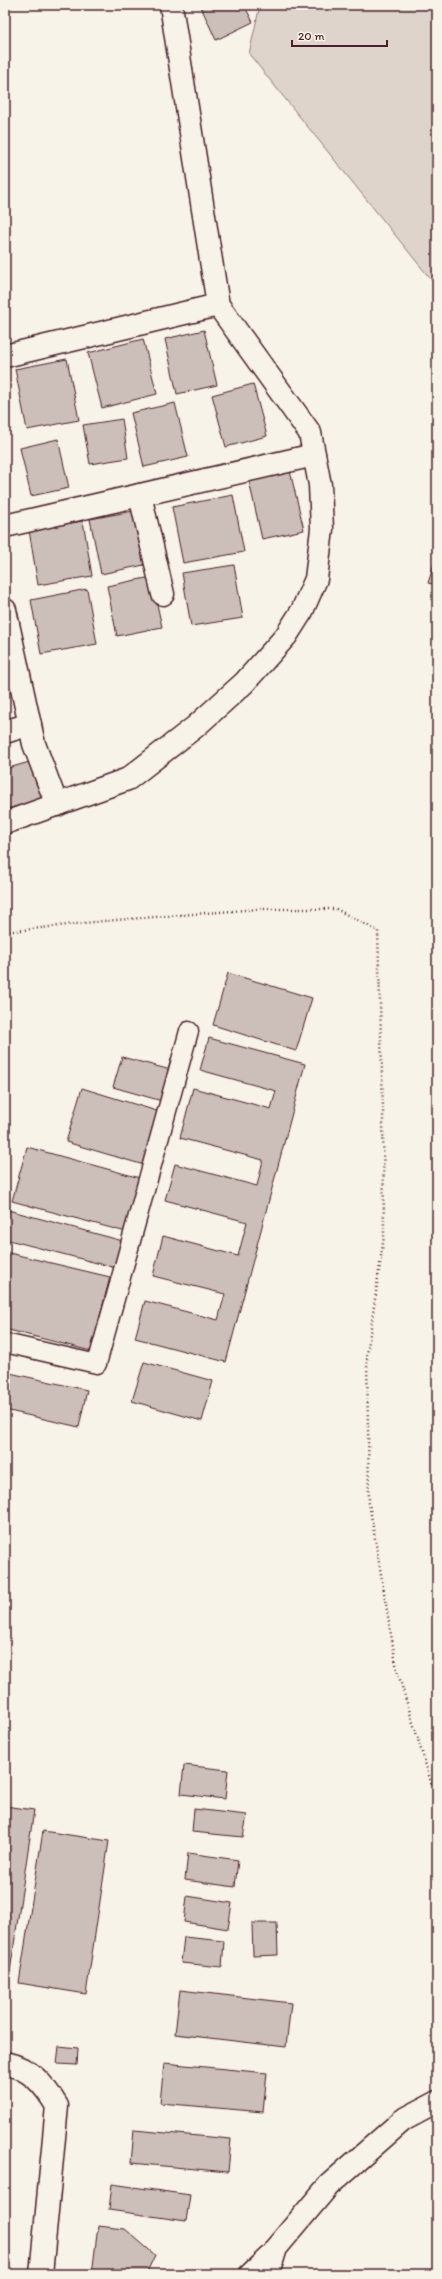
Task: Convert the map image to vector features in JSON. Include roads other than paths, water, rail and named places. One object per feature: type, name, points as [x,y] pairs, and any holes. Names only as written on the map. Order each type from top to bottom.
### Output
[{"type":"street","points":[[5,823],[128,779],[195,727],[244,684],[286,636],[302,611],[316,579],[322,529],[320,485],[310,434],[218,305],[171,5]]},
{"type":"street","points":[[5,356],[218,305]]},
{"type":"street","points":[[5,526],[314,455]]},
{"type":"street","points":[[140,495],[163,594]]},
{"type":"street","points":[[5,610],[34,744],[57,805]]},
{"type":"street","points":[[5,732],[30,724]]},
{"type":"street","points":[[5,2063],[22,2067],[46,2087],[56,2106],[41,2274]]},
{"type":"street","points":[[268,2274],[276,2248],[329,2185],[403,2120],[437,2102]]},
{"type":"lane","points":[[5,1342],[97,1364],[189,1031]]},
{"type":"lane","points":[[248,2274],[276,2248]]}]
